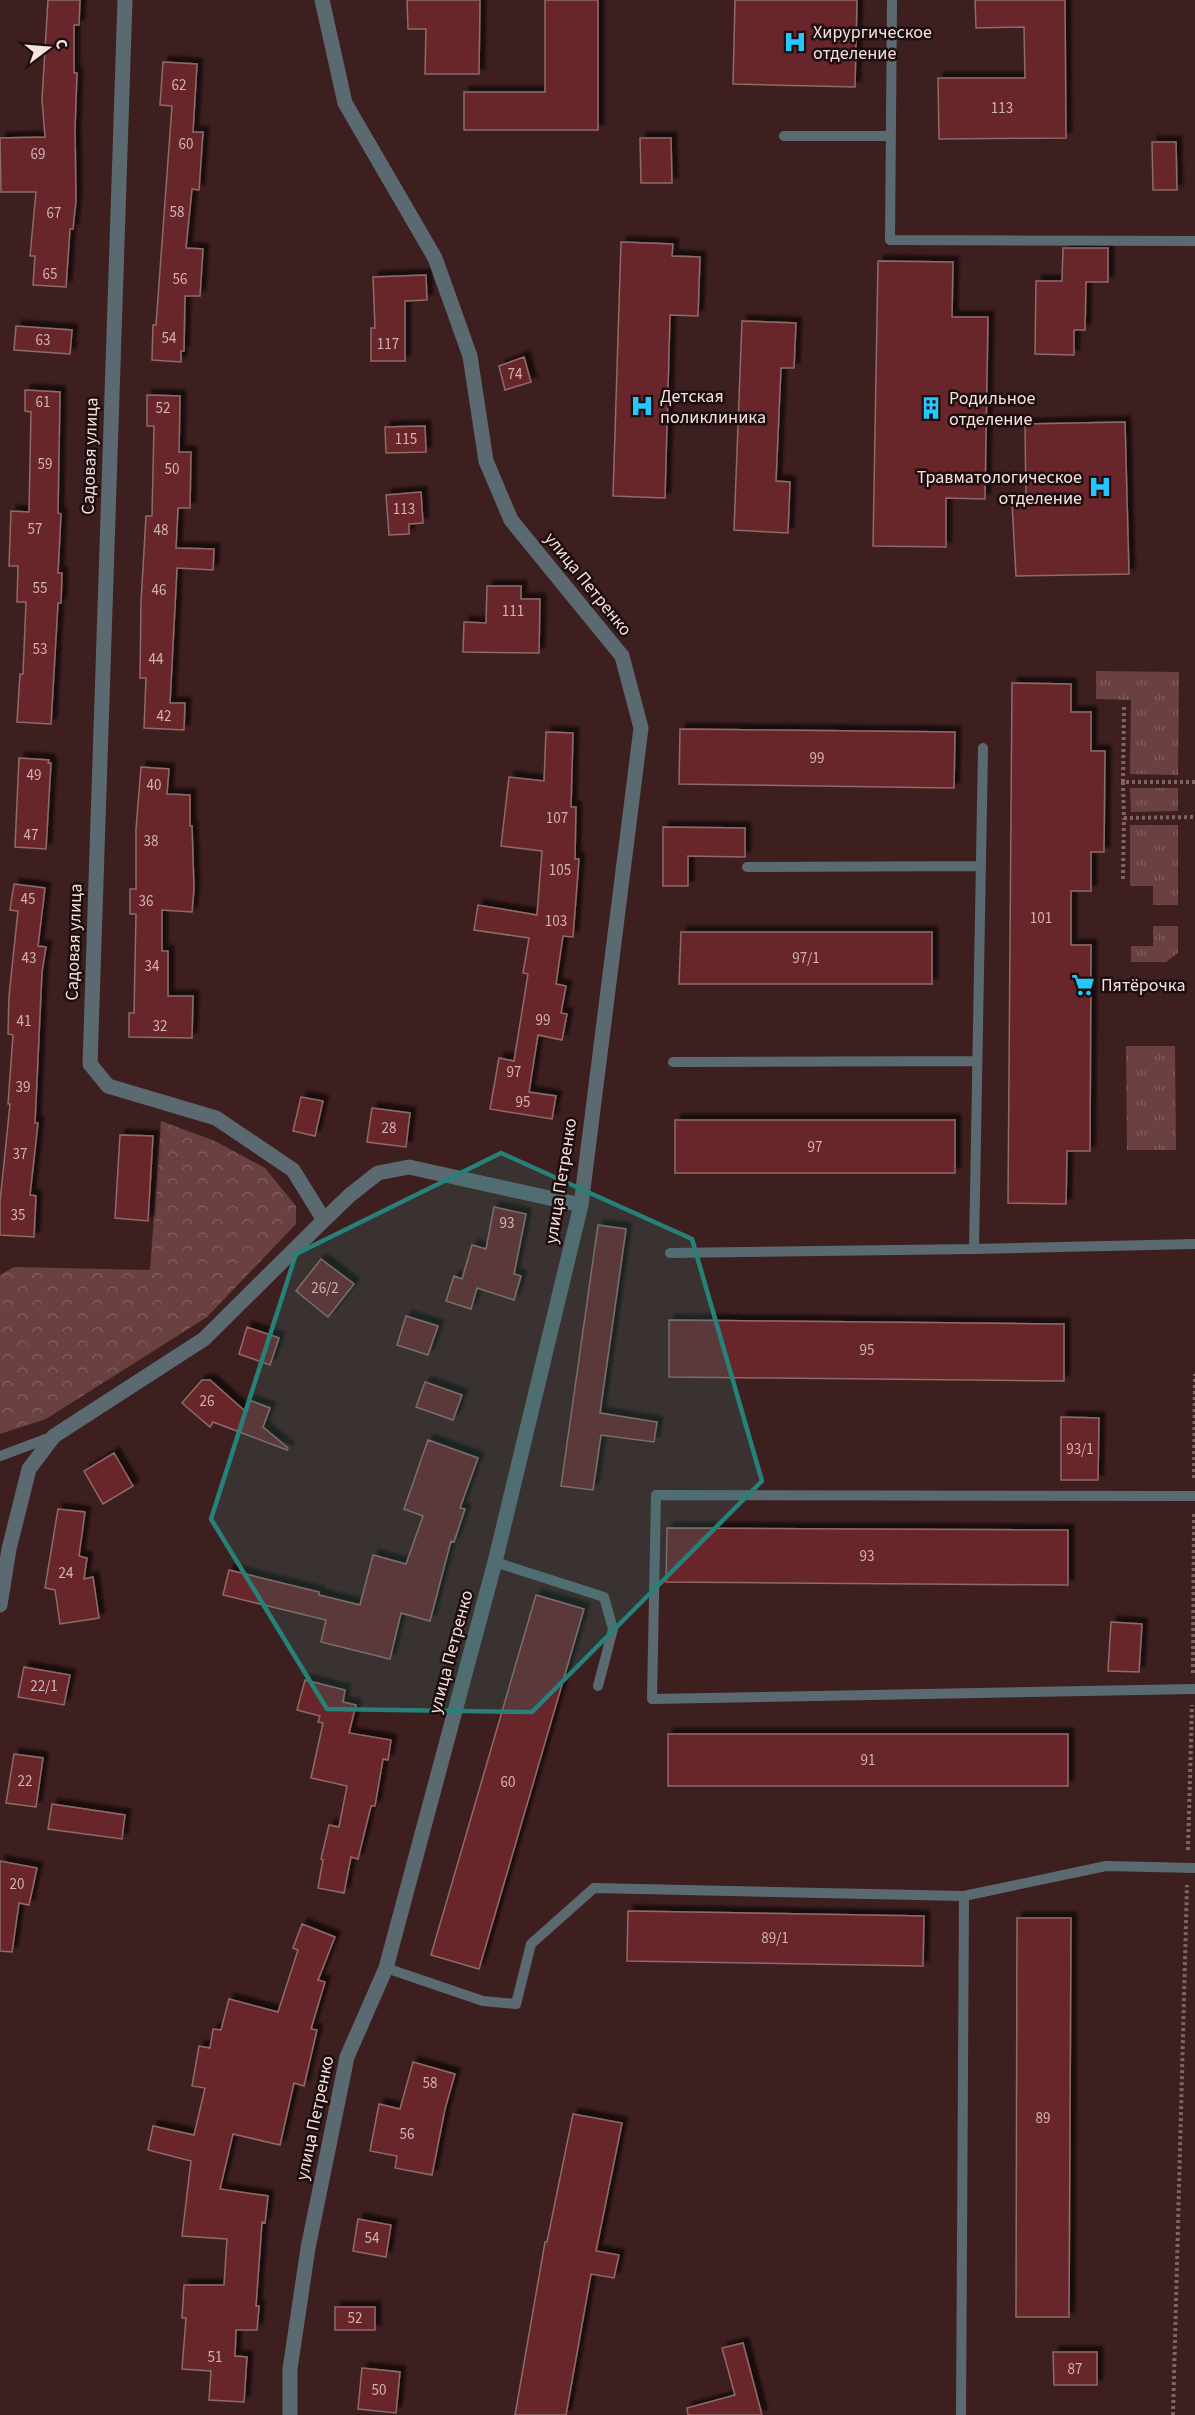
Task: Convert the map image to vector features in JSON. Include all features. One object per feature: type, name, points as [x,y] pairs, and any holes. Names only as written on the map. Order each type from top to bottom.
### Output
[{"type":"street","name":"Садовая улица","points":[[125,0],[90,1064],[108,1086],[216,1118],[293,1170],[324,1220]]},
{"type":"street","name":"улица Петренко","points":[[290,2415],[290,2369],[308,2248],[347,2056],[386,1968],[495,1562],[581,1205],[641,728],[622,656],[511,520],[486,461],[470,356],[435,258],[345,103],[322,0]]},
{"type":"street","points":[[0,1605],[9,1549],[29,1469],[54,1436],[204,1339],[350,1195],[378,1173],[410,1167],[581,1205]]},
{"type":"lane","points":[[892,0],[890,240],[1195,241]]},
{"type":"lane","points":[[784,136],[891,136]]},
{"type":"lane","points":[[974,1249],[983,748]]},
{"type":"lane","points":[[747,867],[981,866]]},
{"type":"lane","points":[[673,1062],[977,1061]]},
{"type":"lane","points":[[670,1253],[1195,1244]]},
{"type":"lane","points":[[0,1456],[54,1436]]},
{"type":"lane","points":[[1194,1689],[652,1699],[656,1495],[1195,1496]]},
{"type":"lane","points":[[495,1562],[604,1597],[613,1629],[598,1686]]},
{"type":"lane","points":[[386,1968],[483,2001],[516,2004],[531,1944],[594,1888],[964,1896],[1106,1866],[1191,1868]]},
{"type":"lane","points":[[961,2415],[964,1896]]},
{"type":"path","points":[[1123,879],[1124,706]]},
{"type":"path","points":[[1124,782],[1195,782]]},
{"type":"path","points":[[1124,818],[1195,817]]},
{"type":"path","points":[[1173,2415],[1191,1868],[1195,1374]]},
{"type":"highlighted area","points":[[501,1153],[692,1239],[762,1481],[532,1712],[327,1709],[211,1519],[296,1254]]},
{"type":"green space","points":[[1096,671],[1179,672],[1178,775],[1130,774],[1131,700],[1096,699]]},
{"type":"green space","points":[[1130,788],[1178,788],[1178,811],[1131,812]]},
{"type":"green space","points":[[1130,825],[1178,825],[1178,905],[1153,905],[1153,886],[1130,886]]},
{"type":"green space","points":[[1153,926],[1178,926],[1178,953],[1166,962],[1131,962],[1131,946],[1153,946]]},
{"type":"green space","points":[[1126,1046],[1175,1046],[1176,1150],[1127,1150]]},
{"type":"green space","points":[[161,1121],[215,1141],[265,1168],[296,1206],[296,1224],[207,1317],[46,1419],[0,1434],[0,1275],[14,1267],[150,1270]]},
{"type":"building","points":[[48,0],[80,0],[79,25],[74,25],[74,73],[77,73],[76,200],[73,229],[70,229],[66,287],[33,285],[35,256],[30,256],[36,192],[1,192],[0,138],[45,137],[42,99]]},
{"type":"building","points":[[407,0],[480,0],[479,74],[425,74],[426,29],[408,29]]},
{"type":"building","points":[[545,0],[598,0],[598,130],[464,130],[464,92],[545,92]]},
{"type":"building","name":"Хирургическое отделение","points":[[735,0],[857,0],[855,87],[733,84]]},
{"type":"building","points":[[975,0],[1065,0],[1066,138],[939,139],[938,78],[1025,78],[1024,27],[976,28]]},
{"type":"building","points":[[163,62],[197,64],[193,132],[203,132],[199,190],[192,189],[186,248],[203,249],[200,296],[185,296],[184,351],[181,351],[181,362],[152,360],[172,106],[160,105]]},
{"type":"building","points":[[640,138],[671,138],[672,183],[641,183]]},
{"type":"building","points":[[1152,142],[1176,142],[1177,190],[1153,190]]},
{"type":"building","name":"Детская поликлиника","points":[[621,242],[673,244],[672,256],[700,257],[698,316],[670,315],[665,498],[613,496]]},
{"type":"building","points":[[1063,248],[1108,248],[1108,282],[1086,282],[1085,330],[1074,330],[1074,355],[1035,354],[1036,281],[1062,281]]},
{"type":"building","name":"Родильное отделение","points":[[878,261],[953,262],[952,317],[988,317],[985,499],[946,498],[946,547],[873,546]]},
{"type":"building","points":[[426,275],[427,300],[405,301],[405,361],[371,361],[371,328],[375,328],[373,277]]},
{"type":"building","points":[[742,321],[796,323],[794,368],[781,368],[776,481],[790,482],[788,533],[734,530]]},
{"type":"building","points":[[16,326],[72,330],[70,354],[14,350]]},
{"type":"building","points":[[524,357],[531,382],[505,390],[499,366]]},
{"type":"building","points":[[25,390],[60,392],[58,513],[61,514],[58,573],[62,573],[61,603],[58,603],[51,724],[17,722],[20,674],[23,674],[26,602],[17,602],[18,566],[9,566],[11,511],[29,512],[31,412],[25,411]]},
{"type":"building","points":[[147,395],[180,396],[179,452],[191,452],[190,508],[178,508],[176,548],[214,549],[213,570],[177,568],[170,703],[185,703],[184,730],[144,728],[146,678],[140,678],[141,602],[146,516],[152,516],[154,426],[147,426]]},
{"type":"building","name":"Травматологическое отделение","points":[[1125,422],[1129,574],[1016,576],[1012,503],[1026,502],[1025,424]]},
{"type":"building","points":[[425,426],[426,452],[386,453],[385,427]]},
{"type":"building","points":[[421,492],[423,523],[409,524],[409,534],[389,535],[386,495]]},
{"type":"building","points":[[487,586],[521,586],[521,599],[540,599],[539,653],[463,652],[464,622],[486,623]]},
{"type":"building","points":[[1012,683],[1071,684],[1071,712],[1091,712],[1091,751],[1105,751],[1104,852],[1091,852],[1091,891],[1071,891],[1071,945],[1091,945],[1090,1151],[1067,1151],[1066,1204],[1008,1203]]},
{"type":"building","points":[[680,729],[955,732],[954,788],[679,784]]},
{"type":"building","points":[[546,732],[573,733],[571,807],[576,807],[575,859],[579,859],[573,937],[563,936],[556,984],[566,986],[561,1013],[567,1014],[562,1040],[538,1035],[529,1092],[556,1096],[552,1119],[490,1109],[499,1058],[514,1061],[528,974],[523,973],[529,938],[474,930],[478,905],[537,915],[542,851],[501,846],[509,777],[544,781]]},
{"type":"building","points":[[19,758],[49,760],[48,763],[51,763],[46,849],[15,847]]},
{"type":"building","points":[[141,767],[169,769],[167,794],[190,795],[194,889],[192,912],[162,910],[162,951],[168,951],[168,996],[193,996],[192,1038],[129,1037],[129,1013],[134,1013],[136,914],[130,914],[130,889],[136,889],[136,829]]},
{"type":"building","points":[[663,827],[745,828],[745,857],[688,856],[688,886],[663,886]]},
{"type":"building","points":[[14,884],[45,888],[38,946],[46,947],[42,972],[35,1123],[38,1123],[30,1195],[36,1196],[34,1237],[0,1235],[0,1202],[10,1104],[8,1104],[13,1035],[8,1034],[9,996],[18,911],[10,910]]},
{"type":"building","points":[[681,932],[932,932],[932,984],[679,984]]},
{"type":"building","points":[[301,1097],[323,1101],[315,1136],[293,1131]]},
{"type":"building","points":[[372,1108],[410,1113],[406,1147],[367,1142]]},
{"type":"building","points":[[675,1120],[955,1120],[955,1173],[675,1173]]},
{"type":"building","points":[[120,1135],[153,1136],[148,1221],[115,1218]]},
{"type":"building","points":[[494,1207],[526,1214],[514,1274],[521,1276],[514,1300],[477,1288],[471,1309],[446,1301],[454,1276],[462,1279],[472,1245],[486,1249]]},
{"type":"building","points":[[598,1225],[626,1229],[600,1413],[657,1422],[654,1442],[601,1435],[593,1490],[561,1486]]},
{"type":"building","points":[[321,1259],[354,1284],[328,1317],[296,1291]]},
{"type":"building","points":[[406,1316],[438,1326],[428,1355],[397,1345]]},
{"type":"building","points":[[669,1320],[1064,1324],[1064,1381],[669,1377]]},
{"type":"building","points":[[247,1327],[279,1338],[270,1365],[239,1354]]},
{"type":"building","points":[[202,1380],[210,1380],[245,1411],[249,1400],[270,1408],[263,1427],[288,1448],[287,1450],[213,1422],[210,1427],[182,1403]]},
{"type":"building","points":[[425,1382],[462,1395],[453,1420],[416,1407]]},
{"type":"building","points":[[1061,1417],[1099,1418],[1098,1480],[1061,1480]]},
{"type":"building","points":[[428,1440],[478,1458],[460,1508],[465,1509],[454,1542],[451,1541],[430,1621],[401,1613],[390,1659],[321,1642],[326,1620],[223,1595],[229,1570],[319,1592],[319,1595],[360,1605],[373,1555],[406,1564],[423,1516],[404,1509]]},
{"type":"building","points":[[114,1453],[133,1486],[103,1504],[84,1471]]},
{"type":"building","points":[[58,1509],[85,1512],[79,1556],[87,1558],[84,1579],[93,1577],[99,1618],[60,1624],[55,1590],[45,1588]]},
{"type":"building","points":[[667,1528],[1068,1530],[1068,1585],[666,1582]]},
{"type":"building","points":[[536,1595],[584,1609],[479,1969],[431,1955]]},
{"type":"building","points":[[1111,1622],[1142,1624],[1139,1672],[1108,1671]]},
{"type":"building","points":[[24,1667],[70,1675],[64,1705],[18,1697]]},
{"type":"building","points":[[305,1680],[345,1690],[343,1702],[356,1705],[349,1733],[391,1740],[388,1760],[383,1759],[375,1806],[371,1806],[358,1859],[351,1857],[344,1893],[318,1888],[323,1860],[321,1859],[329,1825],[339,1827],[347,1786],[311,1778],[323,1723],[318,1722],[320,1716],[297,1710]]},
{"type":"building","points":[[668,1734],[1068,1734],[1068,1786],[668,1786]]},
{"type":"building","points":[[14,1754],[43,1758],[36,1807],[6,1803]]},
{"type":"building","points":[[52,1804],[125,1815],[122,1839],[48,1829]]},
{"type":"building","points":[[0,1861],[37,1868],[29,1905],[19,1903],[12,1952],[0,1951]]},
{"type":"building","points":[[628,1911],[924,1916],[923,1966],[627,1961]]},
{"type":"building","points":[[1017,1918],[1071,1918],[1069,2317],[1016,2317]]},
{"type":"building","points":[[302,1924],[335,1937],[318,1980],[325,1982],[311,2029],[317,2030],[304,2086],[294,2083],[280,2145],[233,2134],[220,2189],[268,2196],[265,2223],[262,2222],[256,2306],[259,2306],[257,2330],[236,2330],[235,2356],[247,2357],[244,2402],[209,2400],[211,2371],[182,2369],[186,2318],[182,2318],[184,2285],[224,2285],[227,2239],[182,2236],[191,2161],[148,2150],[153,2126],[194,2135],[205,2088],[192,2086],[199,2046],[210,2048],[213,2029],[221,2030],[229,1999],[278,2012],[298,1950],[293,1948]]},
{"type":"building","points":[[413,2062],[455,2074],[445,2109],[432,2175],[395,2168],[397,2156],[370,2151],[379,2104],[400,2109]]},
{"type":"building","points":[[573,2114],[622,2123],[596,2251],[619,2255],[614,2278],[591,2274],[566,2415],[515,2415],[545,2242],[547,2242]]},
{"type":"building","points":[[358,2219],[391,2225],[386,2257],[353,2251]]},
{"type":"building","points":[[335,2307],[375,2307],[375,2330],[335,2330]]},
{"type":"building","points":[[743,2343],[762,2415],[688,2415],[687,2408],[735,2395],[722,2348]]},
{"type":"building","points":[[1053,2352],[1097,2352],[1097,2385],[1054,2385]]},
{"type":"building","points":[[362,2368],[400,2372],[396,2413],[358,2409]]},
{"type":"place","name":"Хирургическое отделение","points":[[795,42]]},
{"type":"place","name":"Детская поликлиника","points":[[642,406]]},
{"type":"place","name":"Родильное отделение","points":[[931,408]]},
{"type":"place","name":"Травматологическое отделение","points":[[1100,487]]},
{"type":"place","name":"Пятёрочка","points":[[1083,985]]}]
